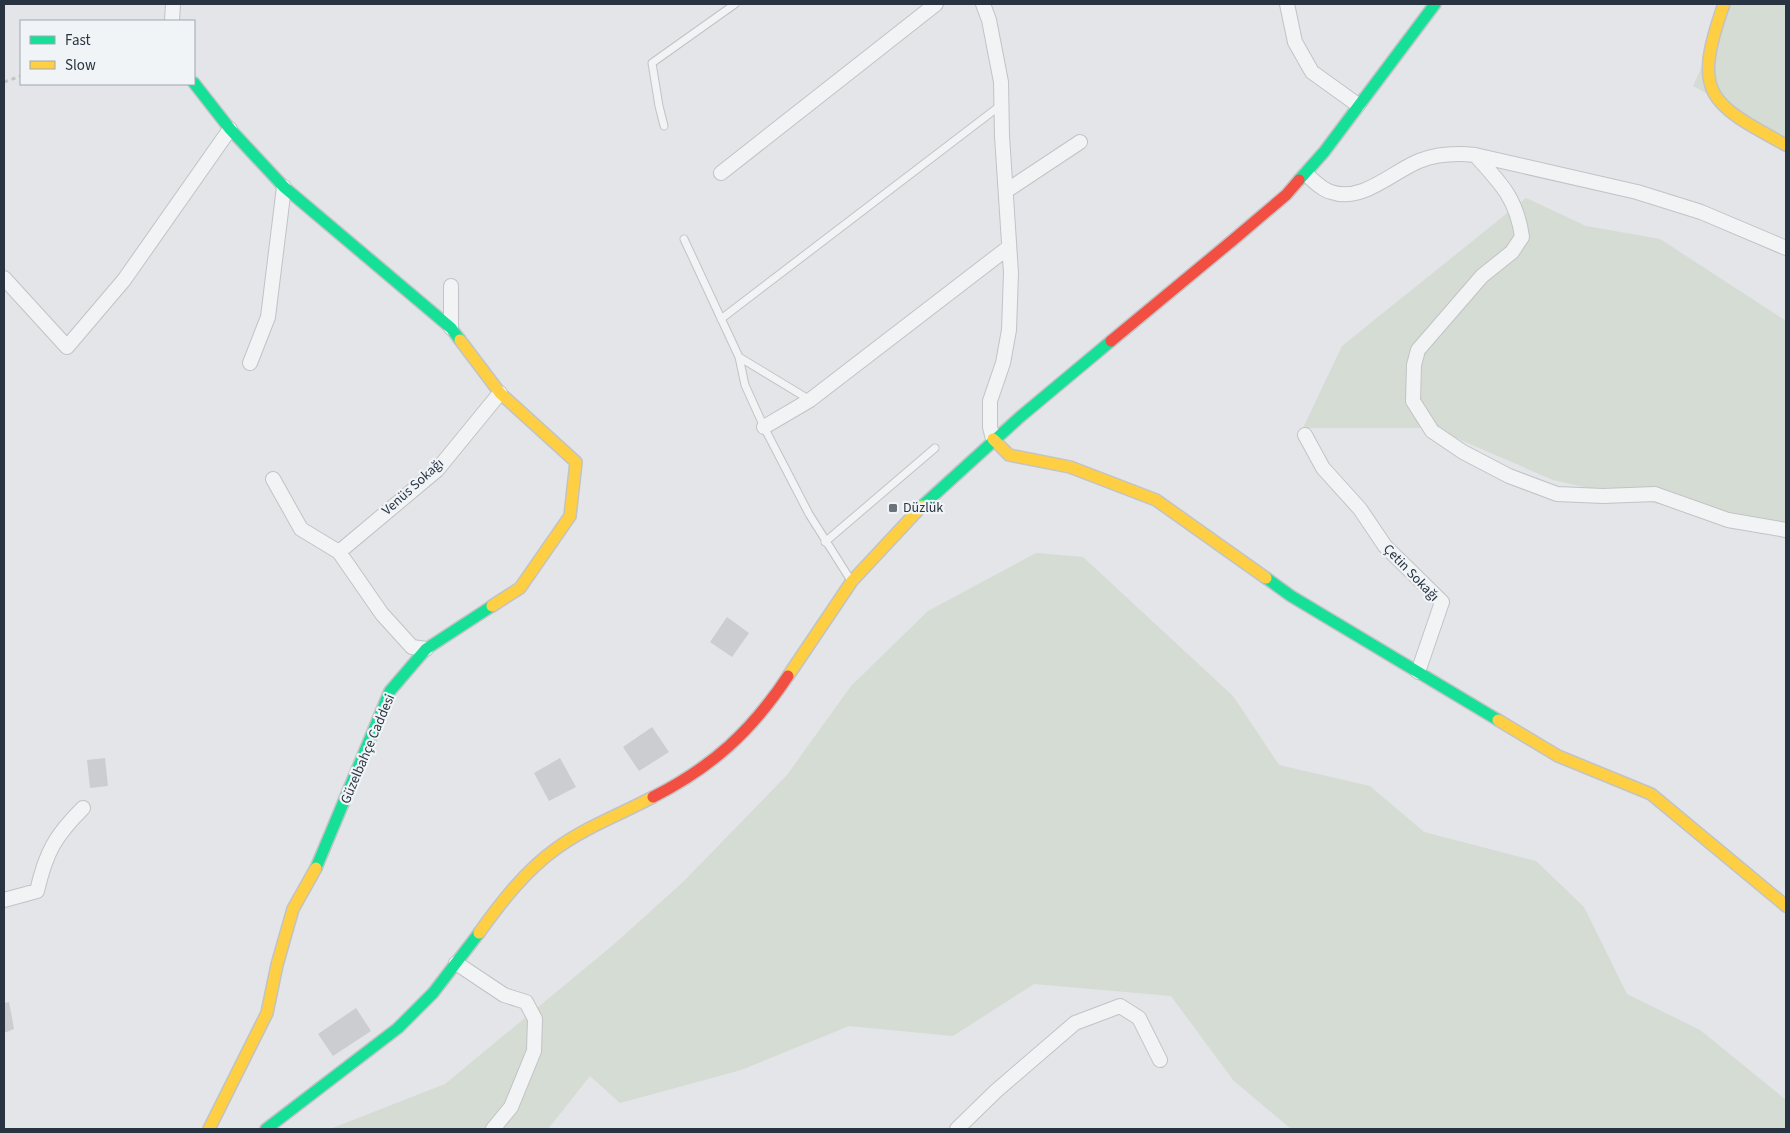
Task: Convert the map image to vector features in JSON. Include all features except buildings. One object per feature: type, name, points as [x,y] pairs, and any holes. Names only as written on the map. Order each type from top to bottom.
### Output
[{"type":"street","points":[[172,20],[173,4]]},
{"type":"street","points":[[721,173],[936,4]]},
{"type":"street","points":[[983,4],[989,20],[1001,82],[1002,136],[1012,303],[1003,363],[990,401],[990,427],[994,440],[1009,455],[1070,467],[1156,500],[1290,596],[1558,756],[1651,794],[1786,906]]},
{"type":"street","points":[[1287,4],[1295,42],[1312,72],[1358,105]]},
{"type":"street","points":[[266,1129],[299,1100],[389,1036],[415,1012],[456,963],[517,884],[555,849],[577,834],[694,775],[741,736],[764,711],[852,581],[888,541],[994,440],[1262,216],[1306,174],[1435,4]]},
{"type":"street","points":[[1724,4],[1714,32],[1709,68],[1710,92],[1732,114],[1786,146]]},
{"type":"street","points":[[195,83],[230,129],[284,187],[450,328],[500,393]]},
{"type":"street","points":[[4,278],[67,347],[124,280],[230,129]]},
{"type":"street","points":[[1006,191],[1080,142]]},
{"type":"street","points":[[1306,174],[1329,192],[1349,194],[1370,187],[1418,161],[1450,154],[1476,155],[1637,192],[1701,212],[1786,248]]},
{"type":"street","points":[[1476,155],[1504,186],[1515,205],[1522,237],[1512,252],[1482,276],[1418,350],[1414,365],[1413,401],[1432,431],[1463,452],[1509,476],[1557,494],[1603,496],[1655,494],[1728,520],[1786,530]]},
{"type":"street","points":[[250,363],[268,317],[284,187]]},
{"type":"street","points":[[764,427],[810,400],[1008,247]]},
{"type":"street","points":[[450,328],[451,286]]},
{"type":"street","name":"Venüs Sokağı","points":[[339,552],[436,470],[500,393]]},
{"type":"street","name":"Güzelbahçe Caddesi","points":[[209,1129],[267,1013],[277,964],[293,908],[323,858],[390,692],[426,649],[520,588],[570,516],[576,462],[500,393]]},
{"type":"street","name":"Çetin Sokağı","points":[[1305,435],[1323,468],[1360,509],[1384,546],[1442,602],[1418,672]]},
{"type":"street","points":[[273,479],[301,529],[339,552],[382,614],[412,647],[426,649]]},
{"type":"street","points":[[4,900],[37,891],[44,860],[65,826],[83,808]]},
{"type":"street","points":[[456,963],[504,995],[526,1002],[535,1019],[534,1051],[526,1075],[512,1107],[494,1129]]},
{"type":"street","points":[[957,1129],[996,1091],[1075,1023],[1120,1006],[1139,1018],[1160,1060]]},
{"type":"lane","points":[[664,126],[652,63],[735,4]]},
{"type":"lane","points":[[721,319],[1002,104]]},
{"type":"lane","points":[[684,239],[739,357],[745,385],[764,427],[825,542],[852,581]]},
{"type":"lane","points":[[739,357],[810,400]]},
{"type":"lane","points":[[825,542],[935,448]]},
{"type":"path","points":[[4,82],[20,76]]},
{"type":"shaded area","points":[[1730,4],[1786,4],[1786,137],[1693,86]]},
{"type":"shaded area","points":[[1526,198],[1586,226],[1660,239],[1786,321],[1786,538],[1778,531],[1553,480],[1433,428],[1303,428],[1342,346]]},
{"type":"shaded area","points":[[1036,553],[1083,557],[1233,696],[1279,765],[1370,786],[1424,832],[1536,861],[1584,907],[1627,994],[1700,1030],[1786,1100],[1786,1129],[1291,1129],[1233,1080],[1171,996],[1034,984],[953,1036],[849,1026],[741,1070],[620,1103],[590,1076],[548,1129],[330,1129],[445,1084],[612,946],[683,882],[787,775],[851,686],[928,611]]},
{"type":"traffic: fast","points":[[1299,180],[1324,152],[1435,4]]},
{"type":"traffic: fast","points":[[195,84],[230,129],[284,187],[451,328],[460,340]]},
{"type":"traffic: fast","points":[[922,506],[1020,417],[1111,341]]},
{"type":"traffic: fast","points":[[1266,578],[1291,596],[1498,720]]},
{"type":"traffic: fast","points":[[316,868],[390,691],[426,649],[492,606]]},
{"type":"traffic: fast","points":[[266,1129],[398,1028],[433,993],[479,933]]},
{"type":"traffic: slow","points":[[1724,4],[1714,34],[1709,58],[1709,77],[1714,92],[1724,106],[1739,118],[1786,145]]},
{"type":"traffic: slow","points":[[460,340],[500,393],[576,462],[570,516],[520,588],[492,606]]},
{"type":"traffic: slow","points":[[993,439],[1009,455],[1070,467],[1156,500],[1266,578]]},
{"type":"traffic: slow","points":[[788,676],[852,581],[922,506]]},
{"type":"traffic: slow","points":[[1498,720],[1558,756],[1651,794],[1786,906]]},
{"type":"traffic: slow","points":[[479,933],[515,887],[535,866],[557,848],[568,840],[653,797]]},
{"type":"traffic: slow","points":[[209,1129],[267,1013],[277,965],[293,909],[316,868]]},
{"type":"traffic: jam","points":[[1111,341],[1286,195],[1299,180]]},
{"type":"traffic: jam","points":[[653,797],[694,773],[729,746],[760,714],[788,676]]},
{"type":"place","name":"Düzlük","points":[[893,508]]}]
